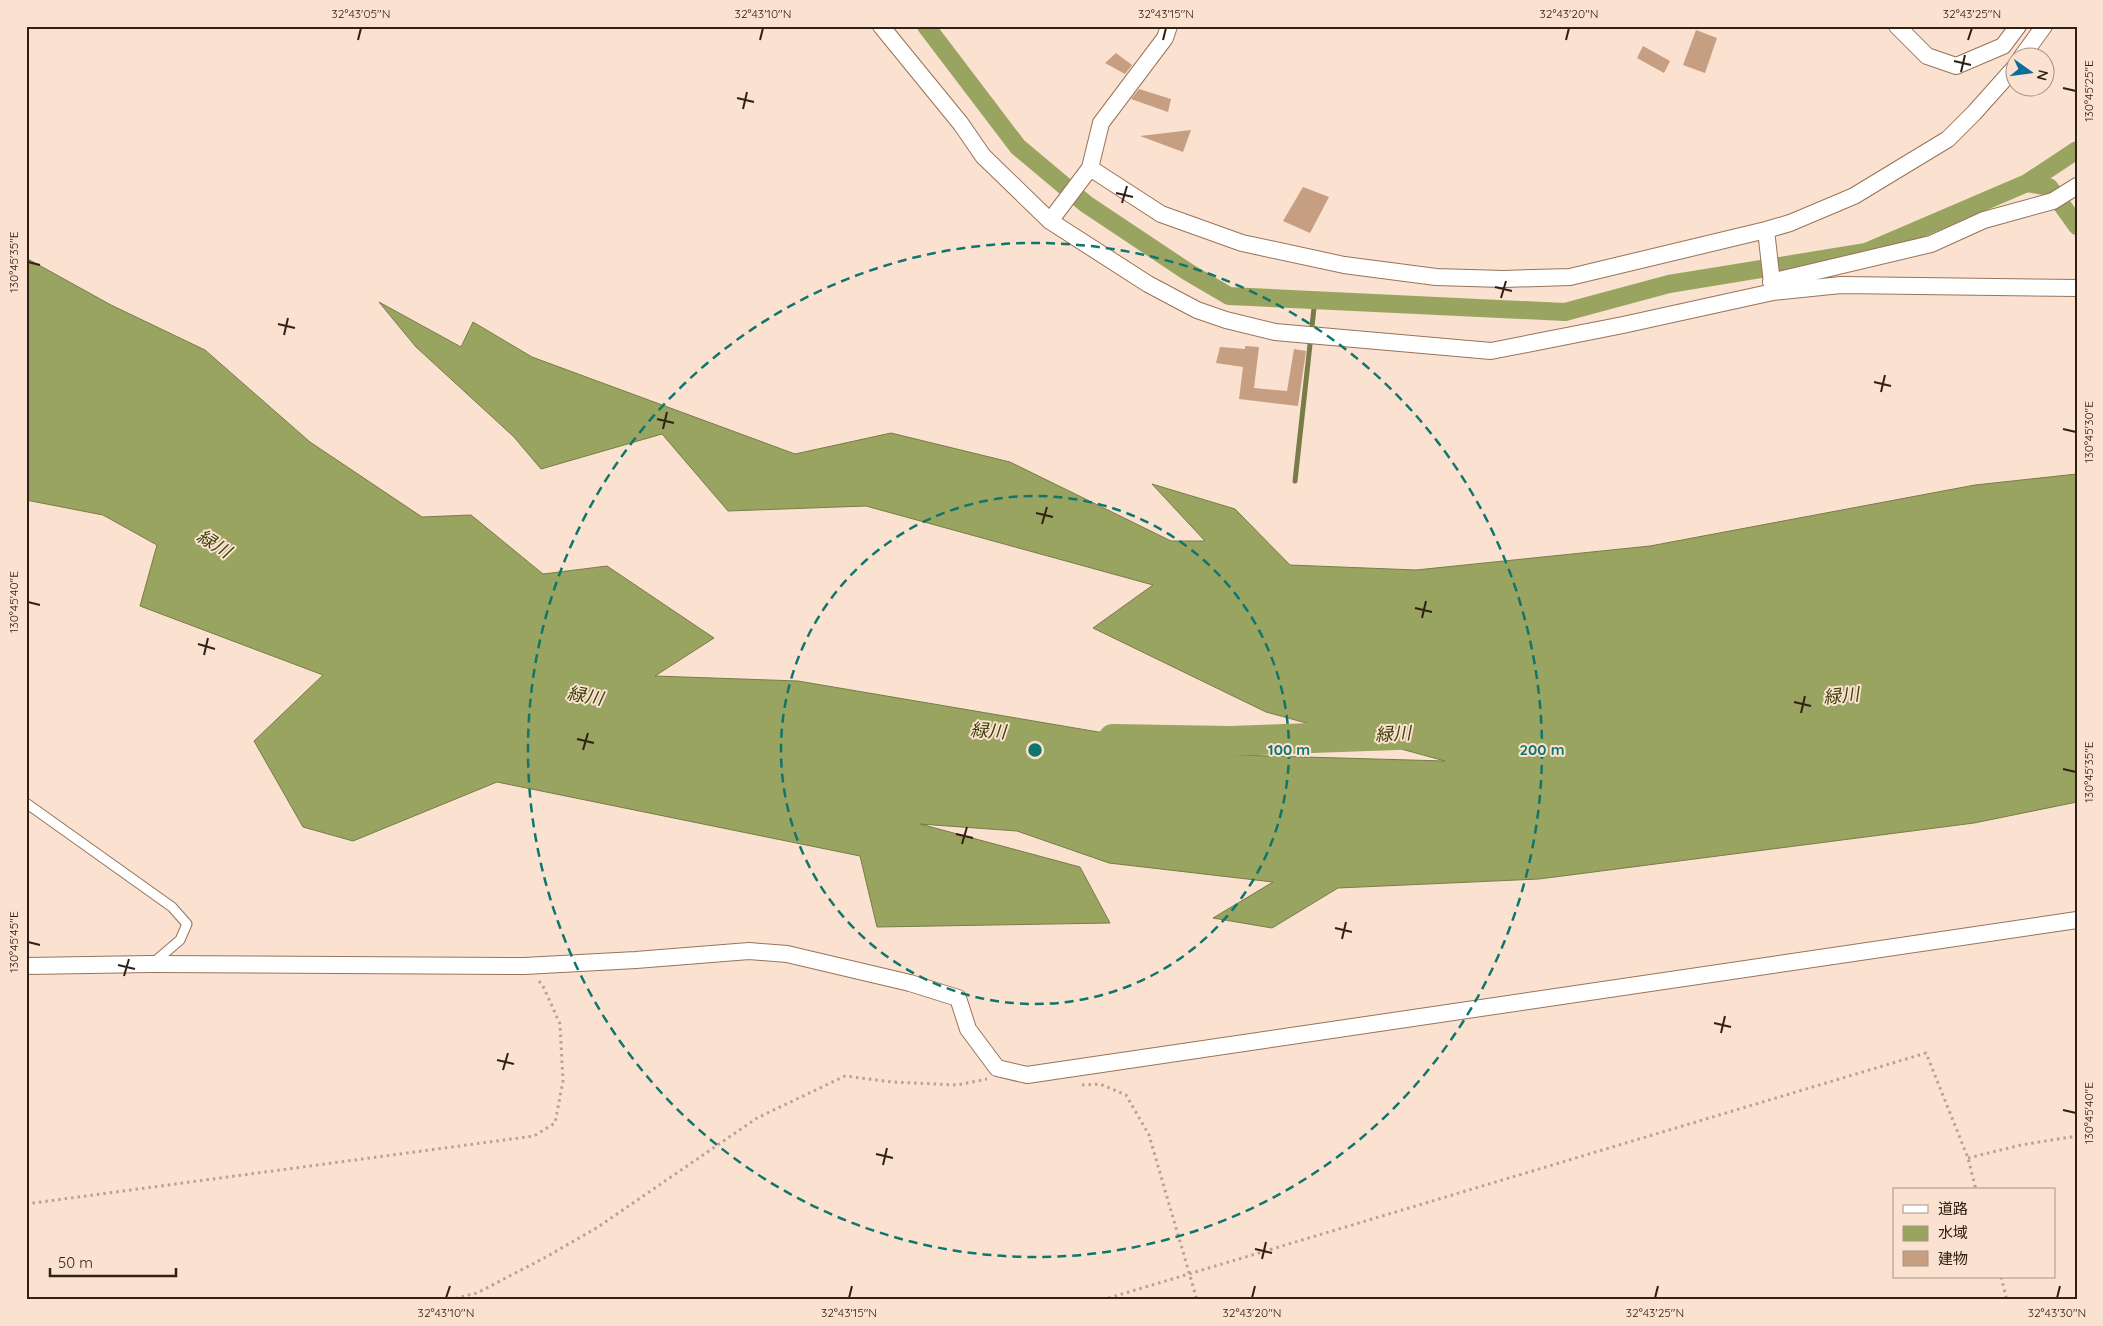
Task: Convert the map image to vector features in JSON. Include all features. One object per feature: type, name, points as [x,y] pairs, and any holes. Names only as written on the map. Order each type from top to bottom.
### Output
[{"type":"street","points":[[881,26],[961,124],[983,156],[1050,221],[1148,284],[1197,310],[1226,320],[1275,332],[1491,351],[1623,325],[1931,244],[1984,220],[2053,201],[2077,186]]},
{"type":"street","points":[[1050,221],[1090,168],[1101,123],[1165,38],[1169,26]]},
{"type":"street","points":[[1897,26],[1926,56],[1956,66],[2003,46],[2018,26]]},
{"type":"street","points":[[2028,48],[2044,26]]},
{"type":"street","points":[[1090,168],[1161,214],[1242,242],[1344,265],[1436,277],[1503,279],[1570,277],[1766,230],[1790,223],[1854,196],[1948,139],[2006,77]]},
{"type":"street","points":[[1766,230],[1772,287]]},
{"type":"street","points":[[1772,287],[1841,285],[2077,288]]},
{"type":"street","points":[[26,966],[151,964],[524,966],[636,960],[749,950],[787,954],[910,983],[958,998],[968,1029],[997,1068],[1027,1075],[2077,920]]},
{"type":"lane","points":[[26,803],[172,907],[187,924],[180,940],[151,964]]},
{"type":"path","points":[[26,1204],[534,1136],[555,1123],[563,1081],[560,1024],[543,986],[524,966]]},
{"type":"path","points":[[1102,1300],[1926,1053],[1968,1158],[1976,1188]]},
{"type":"path","points":[[449,1300],[477,1293],[546,1257],[598,1227],[757,1118],[845,1076],[892,1082],[957,1085],[991,1078],[997,1068]]},
{"type":"path","points":[[1073,1086],[1100,1084],[1126,1095],[1140,1116],[1150,1135],[1197,1300]]},
{"type":"path","points":[[1968,1158],[2021,1145],[2077,1136]]},
{"type":"path","points":[[2000,1278],[2007,1300]]},
{"type":"water","points":[[26,258],[111,305],[205,350],[310,442],[422,517],[471,515],[543,574],[607,566],[714,638],[655,676],[798,681],[1234,755],[1445,761],[1266,712],[1093,628],[1153,585],[866,506],[728,511],[662,434],[541,469],[514,437],[416,347],[379,302],[461,347],[473,322],[532,357],[795,454],[891,433],[1010,462],[1171,541],[1205,541],[1152,484],[1235,509],[1290,565],[1416,570],[1650,546],[1975,485],[2077,474],[2077,802],[1974,823],[1539,879],[1338,888],[1272,928],[1213,918],[1273,882],[1109,863],[1017,831],[920,824],[1080,867],[1110,923],[877,927],[860,856],[497,782],[353,841],[303,827],[254,741],[323,675],[140,606],[157,545],[103,515],[26,500]]},
{"type":"building","points":[[1696,30],[1717,38],[1705,73],[1683,65]]},
{"type":"building","points":[[1643,46],[1670,61],[1664,73],[1637,58]]},
{"type":"building","points":[[1116,53],[1132,65],[1125,74],[1105,63]]},
{"type":"building","points":[[1139,89],[1171,99],[1168,112],[1131,99]]},
{"type":"building","points":[[1191,130],[1183,152],[1140,136]]},
{"type":"building","points":[[1303,187],[1329,197],[1310,233],[1283,221]]},
{"type":"building","points":[[1245,346],[1259,347],[1254,388],[1287,391],[1294,349],[1306,351],[1298,406],[1239,399],[1243,367],[1216,363],[1220,347],[1245,349]]},
{"type":"waterway","points":[[926,26],[1018,147],[1086,204],[1188,272],[1229,296],[1565,312],[1669,284],[1866,252],[2027,183],[2077,150]]},
{"type":"waterway","points":[[2027,183],[2049,187],[2077,226]]},
{"type":"waterway","points":[[1295,481],[1315,299]]},
{"type":"waterway","name":"緑川","points":[[1113,739],[1230,741],[1397,735]]}]
